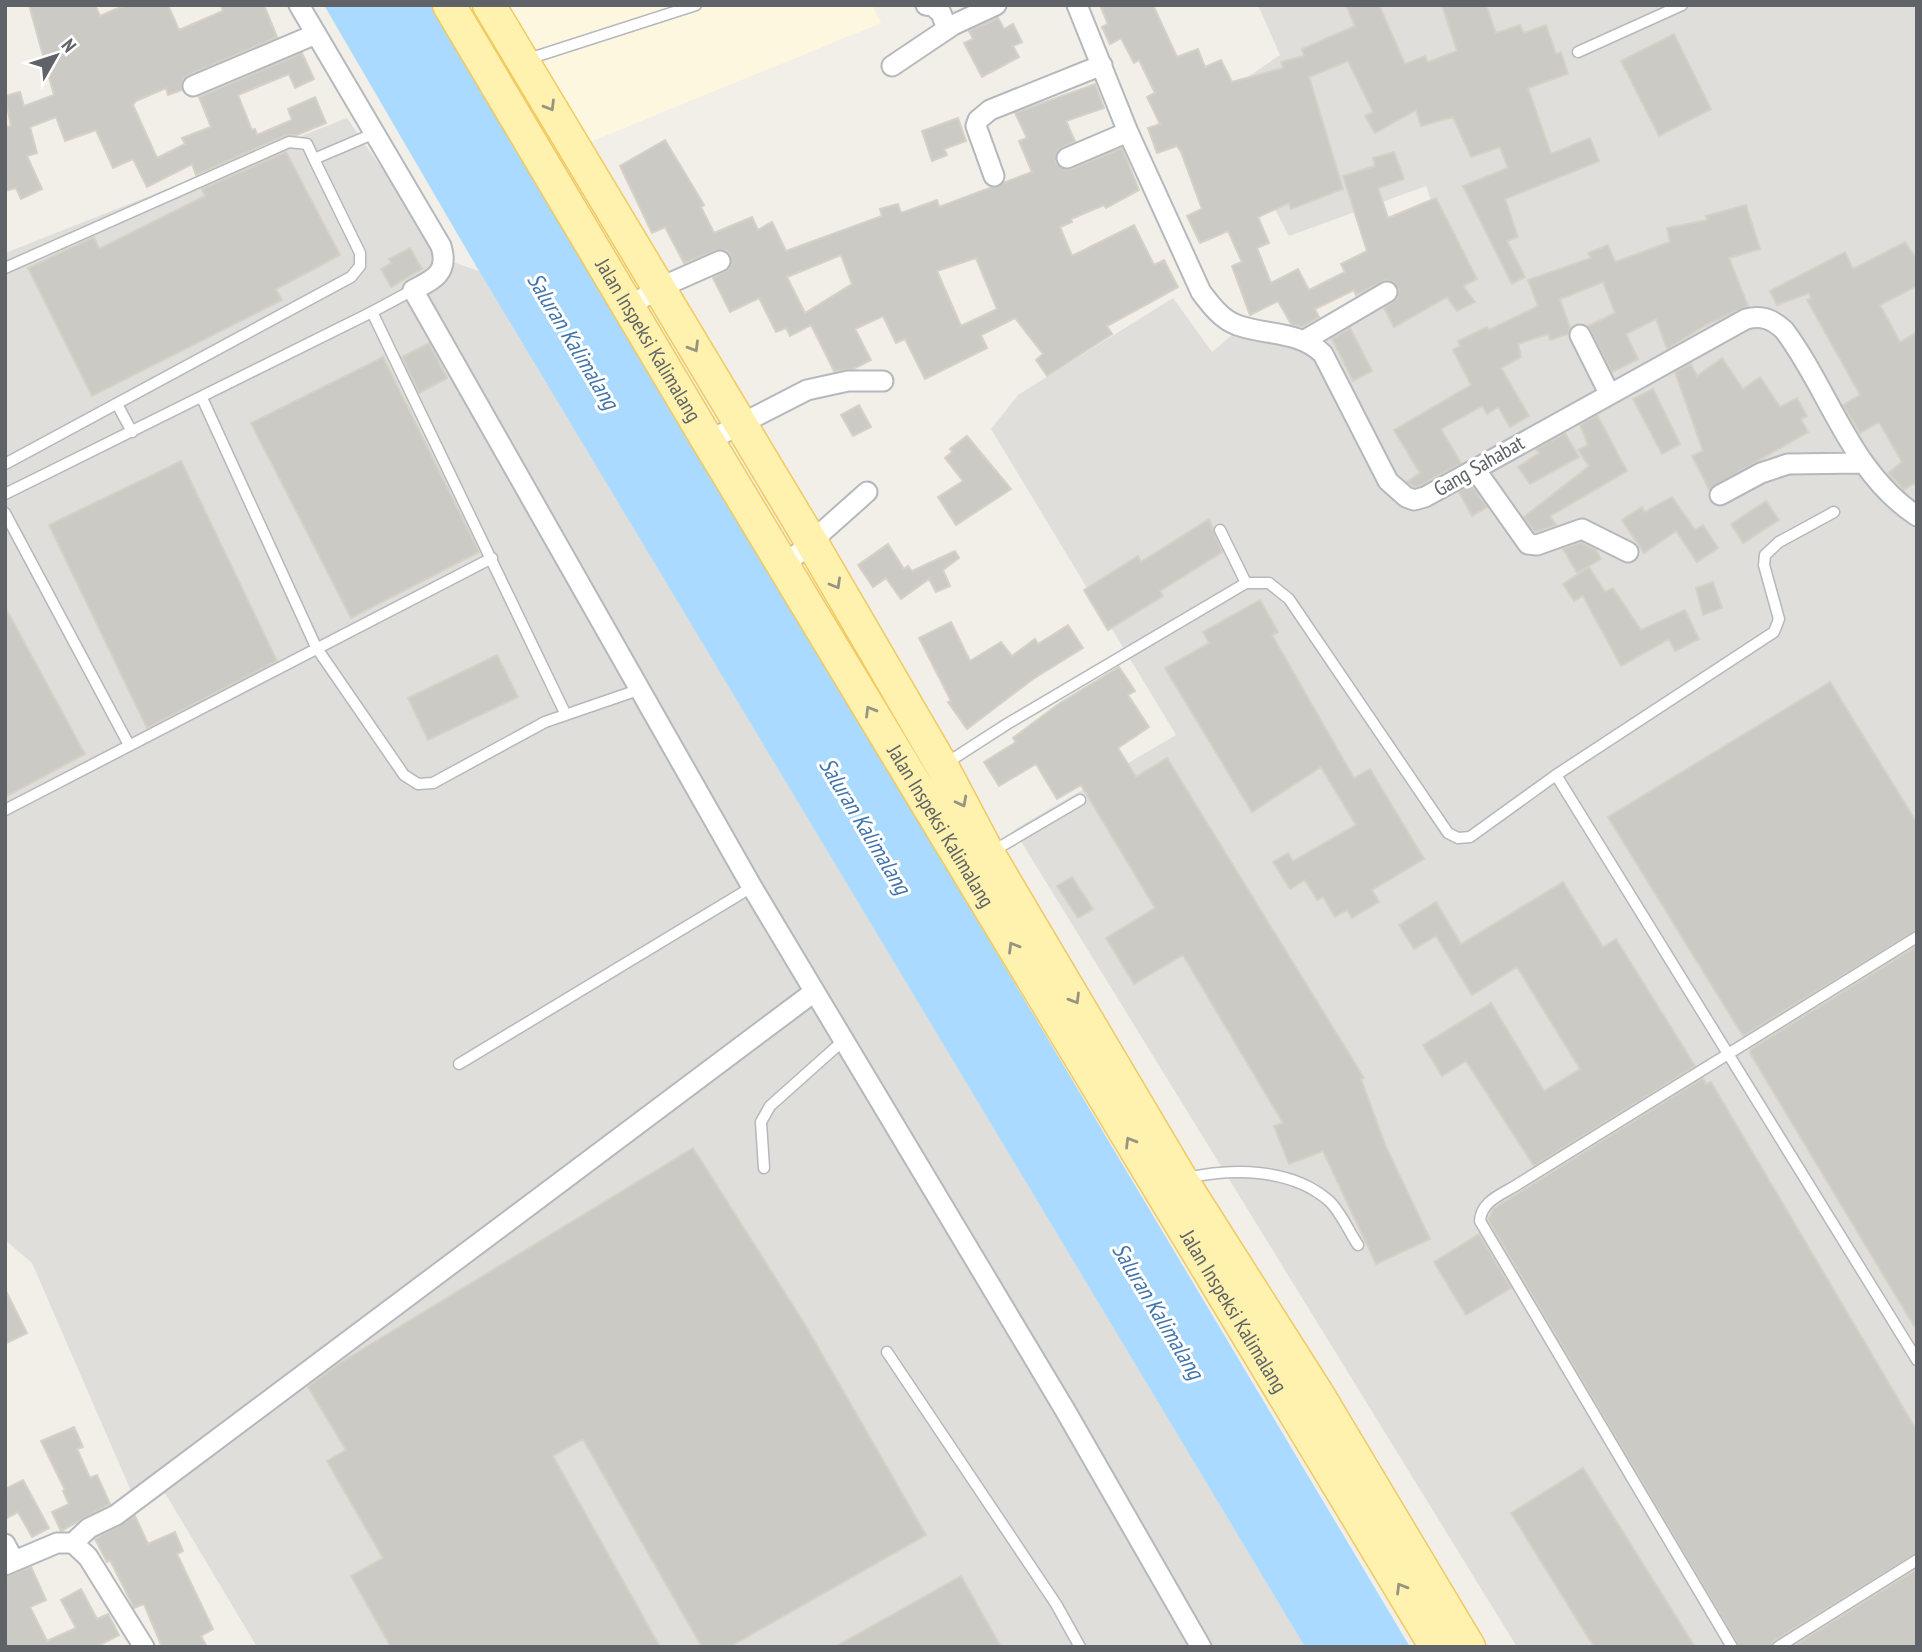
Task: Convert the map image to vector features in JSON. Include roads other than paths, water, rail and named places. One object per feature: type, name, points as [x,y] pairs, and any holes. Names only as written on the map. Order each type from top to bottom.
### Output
[{"type":"main road","name":"Jalan Inspeksi Kalimalang","points":[[449,5],[505,67],[659,288],[812,543],[928,774],[1169,1184],[1389,1540],[1469,1647]]},
{"type":"main road","name":"Jalan Inspeksi Kalimalang","points":[[489,5],[505,67],[628,307],[784,566],[928,774]]},
{"type":"main road","name":"Jalan Inspeksi Kalimalang","points":[[1389,1540],[1436,1647]]},
{"type":"street","points":[[299,5],[441,246],[445,258],[444,270],[436,278],[413,290],[752,887],[1065,1410],[1201,1647]]},
{"type":"street","points":[[926,5],[933,6],[941,13],[947,29]]},
{"type":"street","points":[[891,66],[947,29],[996,5]]},
{"type":"street","points":[[1077,5],[1128,132],[1208,302],[1237,325],[1305,340],[1387,292]]},
{"type":"street","points":[[192,86],[316,34]]},
{"type":"street","points":[[994,176],[976,126],[978,120],[990,110],[1101,65]]},
{"type":"street","points":[[1067,158],[1128,132]]},
{"type":"street","points":[[628,307],[659,288],[720,261]]},
{"type":"street","name":"Gang Sahabat","points":[[1305,340],[1323,354],[1332,366],[1388,481],[1397,491],[1414,500],[1424,497],[1746,319],[1766,317],[1776,322],[1791,338],[1862,463],[1886,491],[1917,516]]},
{"type":"street","points":[[1580,335],[1609,393]]},
{"type":"street","points":[[708,441],[826,384],[883,381]]},
{"type":"street","points":[[1720,495],[1761,473],[1788,464],[1862,463]]},
{"type":"street","points":[[1475,468],[1528,544],[1537,545],[1582,529],[1628,552]]},
{"type":"street","points":[[784,566],[867,492]]},
{"type":"street","points":[[73,1544],[82,1532],[117,1515],[814,992]]},
{"type":"street","points":[[8,1557],[57,1543],[73,1544],[88,1557],[144,1647]]},
{"type":"lane","points":[[505,67],[696,5]]},
{"type":"lane","points":[[1578,52],[1682,5]]},
{"type":"lane","points":[[314,159],[375,133]]},
{"type":"lane","points":[[5,268],[289,142],[307,144],[360,253],[359,266],[351,277],[5,464]]},
{"type":"lane","points":[[5,494],[202,398],[413,290]]},
{"type":"lane","points":[[372,312],[565,713]]},
{"type":"lane","points":[[202,398],[316,646],[404,775],[418,784],[447,778],[565,713],[638,690]]},
{"type":"lane","points":[[117,404],[132,432]]},
{"type":"lane","points":[[928,774],[1007,724],[1246,583],[1269,583],[1289,599],[1448,833],[1458,838],[1470,837],[1556,775],[1774,632],[1779,619],[1764,565],[1765,555],[1779,542],[1834,512]]},
{"type":"lane","points":[[5,513],[128,745]]},
{"type":"lane","points":[[1220,530],[1246,583]]},
{"type":"lane","points":[[5,810],[316,646],[492,558]]},
{"type":"lane","points":[[1556,775],[1917,1360]]},
{"type":"lane","points":[[978,861],[1080,800]]},
{"type":"lane","points":[[459,1065],[752,887]]},
{"type":"lane","points":[[1732,1647],[1480,1221],[1480,1212],[1487,1203],[1917,937]]},
{"type":"lane","points":[[764,1168],[761,1122],[770,1106],[844,1040]]},
{"type":"lane","points":[[1169,1184],[1219,1171],[1276,1175],[1295,1181],[1329,1200],[1358,1245]]},
{"type":"lane","points":[[887,1352],[1056,1604],[1080,1647]]},
{"type":"lane","points":[[1778,1647],[1917,1560]]},
{"type":"water","name":"Saluran Kalimalang","points":[[324,5],[432,5],[1410,1647],[1305,1647],[479,271]]}]
